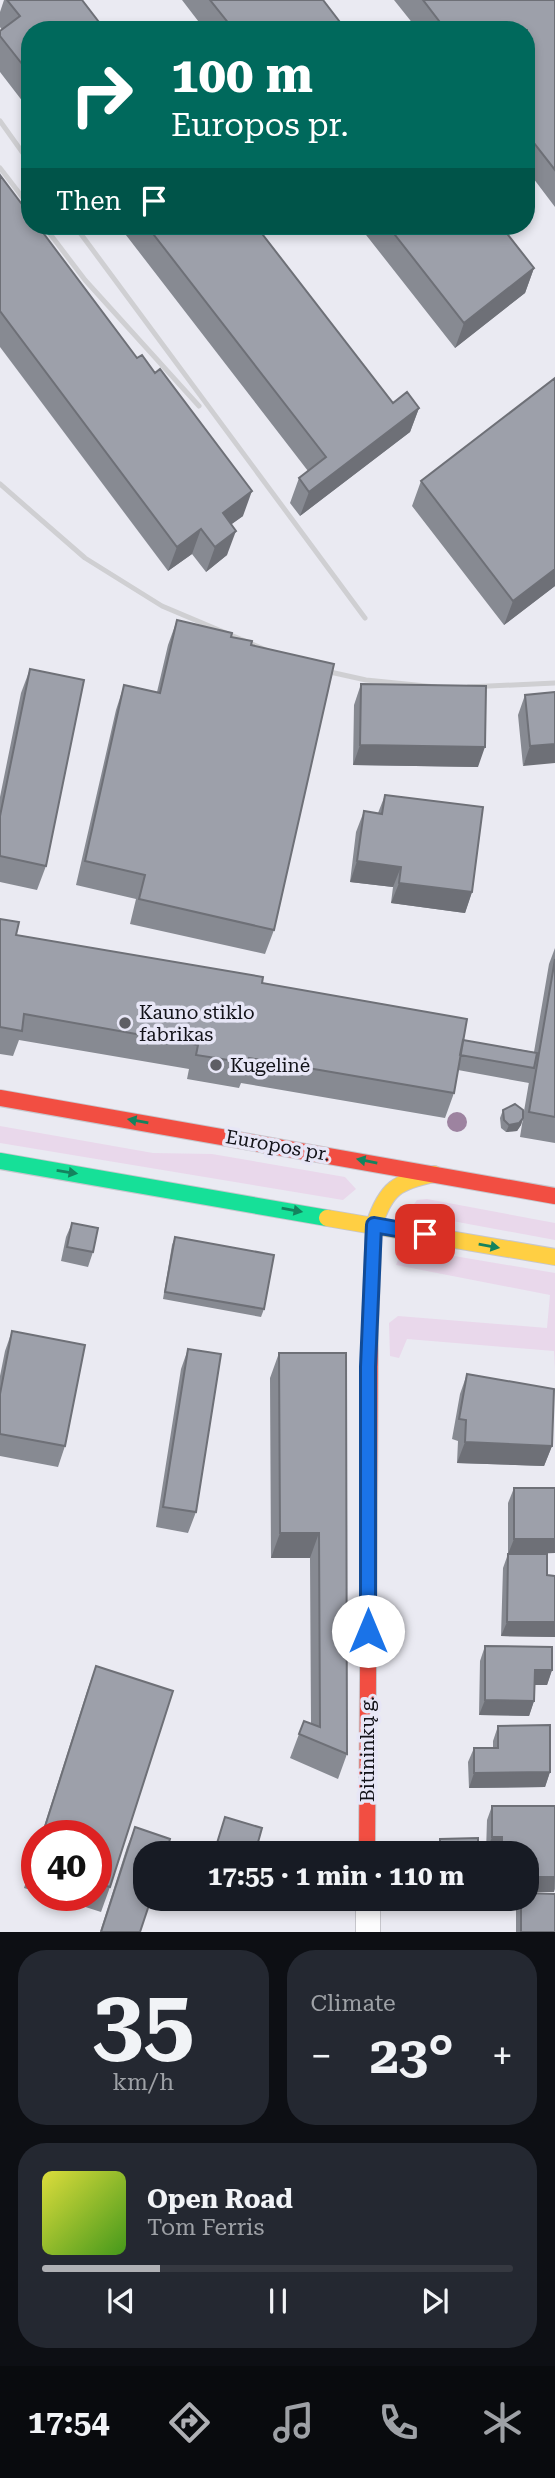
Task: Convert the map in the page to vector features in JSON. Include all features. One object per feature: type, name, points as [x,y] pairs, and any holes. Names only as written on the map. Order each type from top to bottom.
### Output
[{"type":"main road","name":"Europos pr.","points":[[0,1098],[555,1196]]},
{"type":"main road","points":[[0,1161],[555,1257]]},
{"type":"main road","name":"Bitininkų g.","points":[[367,1841],[368,1367],[374,1225],[383,1196],[404,1180],[434,1174]]},
{"type":"street","points":[[368,1911],[368,1932]]},
{"type":"shaded area","points":[[0,1126],[153,1153],[212,1154],[345,1177],[356,1189],[343,1200],[0,1143]]},
{"type":"shaded area","points":[[427,1199],[555,1223],[555,1240],[420,1215],[412,1207],[417,1200]]},
{"type":"shaded area","points":[[413,1249],[555,1273],[555,1369],[554,1351],[407,1339],[399,1358],[390,1356],[389,1323],[398,1316],[547,1328],[550,1295],[396,1265],[402,1250]]},
{"type":"building","points":[[7,0],[82,0],[98,21],[21,21],[21,63],[0,36],[0,31],[20,16]]},
{"type":"building","points":[[210,0],[323,0],[339,21],[227,21]]},
{"type":"building","points":[[423,0],[555,0],[555,170],[535,144],[535,21],[439,21]]},
{"type":"building","points":[[0,175],[21,203],[21,235],[45,235],[137,358],[142,355],[155,373],[160,369],[252,491],[223,513],[236,531],[215,547],[201,529],[177,547],[0,311]]},
{"type":"building","points":[[154,235],[263,235],[393,403],[407,392],[419,408],[309,492],[299,478],[326,457]]},
{"type":"building","points":[[395,235],[508,235],[534,268],[464,323]]},
{"type":"building","points":[[555,378],[555,569],[513,601],[421,481]]},
{"type":"building","points":[[177,620],[232,633],[231,637],[252,641],[251,645],[334,664],[274,930],[139,899],[145,875],[85,861],[124,685],[160,693]]},
{"type":"building","points":[[30,669],[84,680],[46,866],[0,856],[0,816]]},
{"type":"building","points":[[361,684],[486,686],[485,747],[360,745]]},
{"type":"building","points":[[555,692],[555,744],[530,746],[525,695]]},
{"type":"building","points":[[385,795],[483,807],[472,892],[399,883],[401,867],[357,861],[364,811],[382,814]]},
{"type":"building","points":[[0,919],[19,922],[16,935],[263,977],[262,983],[467,1019],[454,1093],[249,1058],[248,1063],[196,1055],[198,1045],[24,1014],[22,1031],[0,1027]]},
{"type":"building","points":[[555,959],[555,1117],[529,1112]]},
{"type":"building","points":[[463,1040],[537,1053],[534,1068],[460,1055]]},
{"type":"building","points":[[515,1104],[523,1110],[523,1118],[519,1123],[509,1125],[504,1120],[503,1110]]},
{"type":"building","points":[[72,1223],[98,1228],[93,1252],[67,1247]]},
{"type":"building","points":[[175,1237],[274,1255],[264,1309],[165,1292]]},
{"type":"building","points":[[12,1331],[85,1345],[65,1446],[0,1434],[0,1394]]},
{"type":"building","points":[[188,1349],[221,1354],[196,1512],[163,1507]]},
{"type":"building","points":[[279,1353],[346,1353],[347,1754],[299,1734],[304,1721],[320,1727],[319,1533],[280,1533]]},
{"type":"building","points":[[467,1374],[554,1389],[552,1446],[465,1442],[466,1420],[459,1419]]},
{"type":"building","points":[[514,1488],[555,1488],[555,1539],[514,1539]]},
{"type":"building","points":[[508,1554],[547,1554],[547,1575],[555,1576],[555,1622],[507,1622]]},
{"type":"building","points":[[485,1646],[552,1647],[552,1670],[535,1670],[534,1701],[485,1700]]},
{"type":"building","points":[[96,1666],[173,1691],[112,1881],[112,1820],[47,1820]]},
{"type":"building","points":[[550,1725],[550,1772],[474,1773],[474,1748],[498,1748],[498,1726]]},
{"type":"building","points":[[492,1806],[555,1806],[555,1877],[539,1877],[539,1841],[502,1841],[502,1837],[492,1837]]},
{"type":"building","points":[[225,1817],[262,1828],[258,1841],[218,1841]]},
{"type":"building","points":[[135,1827],[170,1839],[133,1841],[133,1911],[147,1911],[140,1932],[101,1932],[108,1911],[112,1911],[112,1898]]},
{"type":"building","points":[[478,1838],[478,1841],[440,1841]]},
{"type":"building","points":[[539,1893],[555,1894],[555,1932],[521,1932],[521,1911],[539,1911]]},
{"type":"railway","points":[[0,121],[21,150]]},
{"type":"railway","points":[[0,168],[21,195]]},
{"type":"railway","points":[[51,235],[85,280],[199,406]]},
{"type":"railway","points":[[82,235],[365,618]]},
{"type":"railway","points":[[0,484],[85,558],[162,606],[273,653]]},
{"type":"railway","points":[[312,668],[366,680],[436,687]]},
{"type":"railway","points":[[468,687],[555,683]]},
{"type":"traffic: fast","points":[[0,1161],[327,1218]]},
{"type":"traffic: fast","points":[[370,1327],[374,1225]]},
{"type":"traffic: slow","points":[[374,1225],[383,1203],[395,1189],[411,1180],[434,1174]]},
{"type":"traffic: slow","points":[[327,1218],[555,1257]]},
{"type":"traffic: jam","points":[[0,1098],[555,1196]]},
{"type":"traffic: jam","points":[[367,1841],[370,1327]]},
{"type":"place","name":"Kauno stiklo fabrikas","points":[[125,1023]]},
{"type":"place","name":"Kugelinė","points":[[216,1065]]},
{"type":"route","points":[[368,1631],[368,1367],[374,1225],[425,1234]]}]
